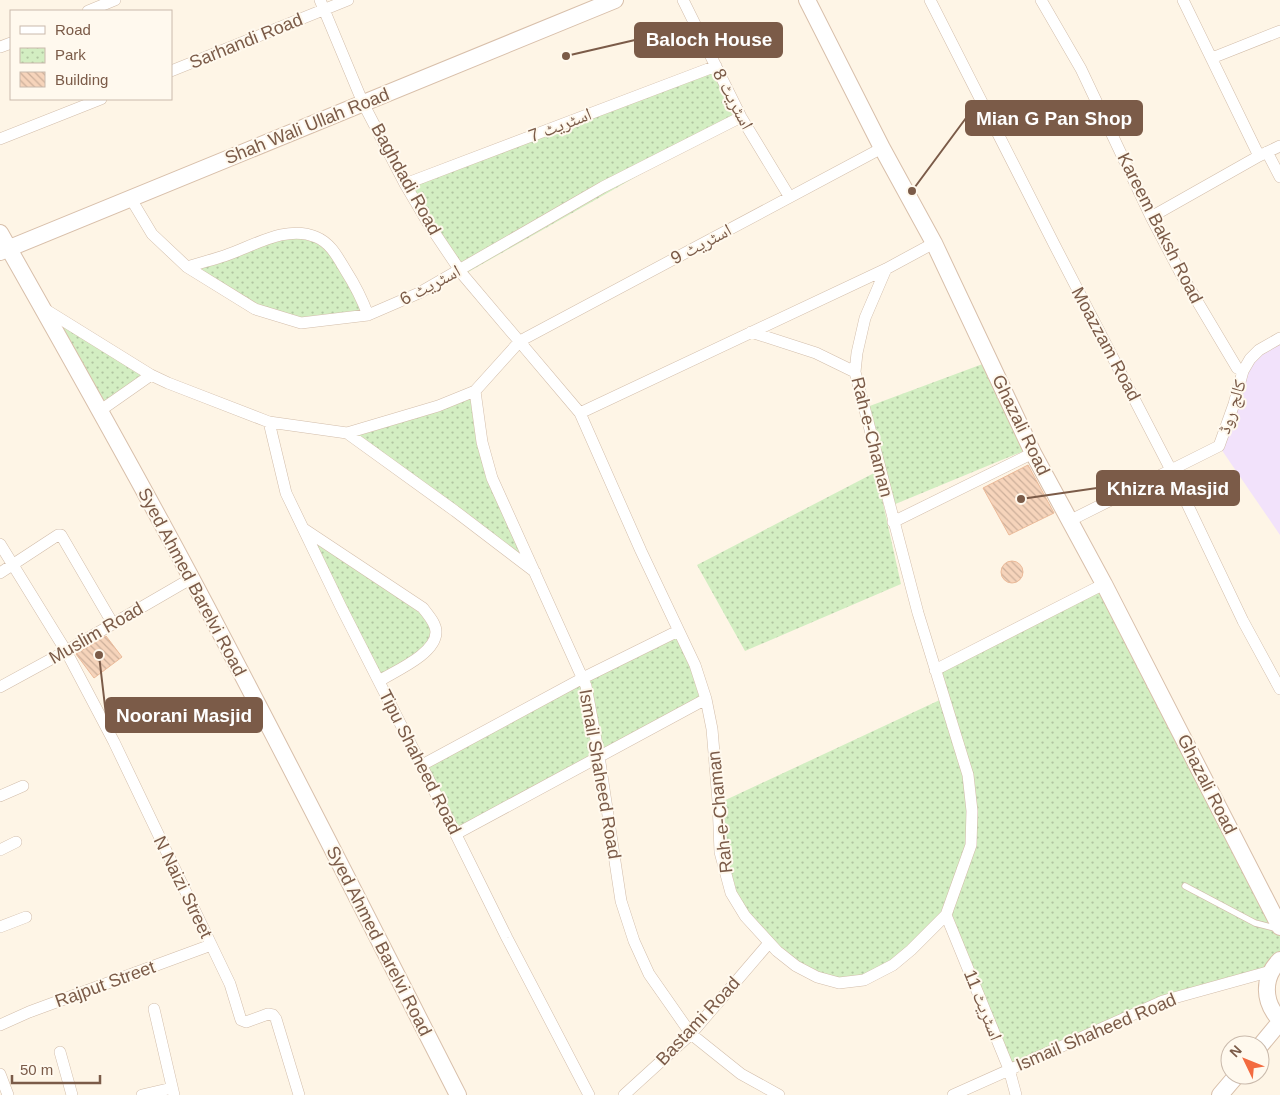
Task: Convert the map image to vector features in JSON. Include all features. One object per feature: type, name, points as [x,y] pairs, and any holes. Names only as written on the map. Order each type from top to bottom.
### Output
[{"type":"main road","name":"Shah Wali Ullah Road","points":[[4,250],[615,0]]},
{"type":"main road","name":"Ghazali Road","points":[[808,0],[882,148],[934,243],[1033,453],[1104,584],[1280,928]]},
{"type":"main road","name":"Syed Ahmed Barelvi Road","points":[[0,233],[4,250],[40,306],[101,410],[192,578],[458,1095]]},
{"type":"main road","points":[[1269,1035],[1280,1021],[1269,1005],[1266,994],[1267,982],[1275,965]]},
{"type":"main road","points":[[1220,1095],[1228,1085]]},
{"type":"street","points":[[90,10],[115,0]]},
{"type":"street","name":"Sarhandi Road","points":[[172,71],[321,5],[348,0]]},
{"type":"street","name":"اسٹریٹ 8","points":[[683,0],[741,117],[789,196]]},
{"type":"street","name":"Moazzam Road","points":[[930,0],[1172,470],[1243,621],[1280,689]]},
{"type":"street","name":"Kareem Baksh Road","points":[[1041,0],[1081,69],[1151,217],[1181,274],[1237,368],[1243,371]]},
{"type":"street","points":[[1183,0],[1263,154],[1280,177]]},
{"type":"street","name":"Baghdadi Road","points":[[321,5],[363,103],[405,184],[459,269],[520,341]]},
{"type":"street","points":[[1212,58],[1280,31]]},
{"type":"street","name":"اسٹریٹ 7","points":[[405,184],[716,66]]},
{"type":"street","points":[[0,139],[98,100]]},
{"type":"street","name":"اسٹریٹ 6","points":[[131,199],[152,234],[187,267],[255,309],[301,323],[368,315],[419,293],[603,188],[741,117]]},
{"type":"street","points":[[1151,217],[1280,146]]},
{"type":"street","name":"اسٹریٹ 9","points":[[475,391],[520,341],[882,148]]},
{"type":"street","points":[[187,267],[225,256],[255,243],[300,232],[329,244],[362,298],[368,315]]},
{"type":"street","points":[[580,413],[886,269],[934,243]]},
{"type":"street","name":"Rah-e-Chaman","points":[[520,341],[580,413],[695,665],[706,699],[712,729],[720,852],[730,893],[745,916],[769,943],[796,966],[817,977],[839,983],[864,980],[893,965],[946,915],[971,844],[972,811],[968,775],[918,613],[855,372],[865,318],[886,269]]},
{"type":"street","points":[[40,306],[151,375],[269,422],[347,433],[438,406],[475,391],[482,442],[492,478],[536,574]]},
{"type":"street","points":[[751,332],[816,354],[855,372]]},
{"type":"street","name":"کالج روڈ","points":[[1070,521],[1219,446],[1243,371],[1250,359],[1259,350],[1280,338]]},
{"type":"street","points":[[101,410],[151,375]]},
{"type":"street","name":"Tipu Shaheed Road","points":[[269,422],[286,493],[302,528],[507,938],[589,1095]]},
{"type":"street","name":"Ismail Shaheed Road","points":[[347,433],[536,574],[586,686],[599,756],[621,901],[634,941],[649,974],[691,1034],[742,1074],[780,1095]]},
{"type":"street","points":[[893,522],[1033,453]]},
{"type":"street","points":[[302,528],[423,608],[434,623],[436,633],[432,646],[423,655],[378,681]]},
{"type":"street","points":[[0,573],[58,535],[61,535],[113,624]]},
{"type":"street","name":"N Naizi Street","points":[[0,544],[66,651],[114,742],[230,984],[241,1020],[246,1022],[268,1014],[272,1015],[276,1020],[299,1095]]},
{"type":"street","name":"Muslim Road","points":[[0,687],[192,578]]},
{"type":"street","points":[[935,670],[1104,584]]},
{"type":"street","points":[[422,765],[583,678],[678,631]]},
{"type":"street","points":[[456,834],[706,699]]},
{"type":"street","points":[[0,796],[23,786]]},
{"type":"street","points":[[0,850],[16,842]]},
{"type":"street","name":"اسٹریٹ 11","points":[[946,915],[1008,1069],[1016,1095]]},
{"type":"street","points":[[0,927],[26,918]]},
{"type":"street","name":"Bastami Road","points":[[624,1095],[691,1034],[769,943]]},
{"type":"street","name":"Rajput Street","points":[[0,1025],[29,1012],[211,945]]},
{"type":"street","name":"Ismail Shaheed Road","points":[[953,1095],[1163,1000],[1275,965]]},
{"type":"street","points":[[142,1095],[173,1091],[154,1009]]},
{"type":"street","points":[[60,1052],[72,1095]]},
{"type":"street","points":[[0,1074],[8,1095]]},
{"type":"lane","points":[[1185,886],[1255,924],[1280,928]]},
{"type":"shaded area","points":[[1280,338],[1280,535],[1219,446],[1246,370],[1257,349]]},
{"type":"green space","points":[[716,66],[741,117],[463,275],[405,184]]},
{"type":"green space","points":[[300,233],[329,244],[368,315],[301,323],[255,309],[187,267]]},
{"type":"green space","points":[[40,306],[151,375],[101,410]]},
{"type":"green space","points":[[988,362],[1026,450],[893,505],[867,407]]},
{"type":"green space","points":[[478,388],[482,442],[536,573],[347,433]]},
{"type":"green space","points":[[876,472],[901,584],[745,651],[697,565]]},
{"type":"green space","points":[[302,528],[434,623],[432,646],[379,681]]},
{"type":"green space","points":[[1103,580],[1280,931],[1280,954],[1270,966],[1011,1066],[949,907],[915,946],[866,976],[841,979],[817,975],[796,963],[733,897],[717,804],[944,698],[934,665]]},
{"type":"green space","points":[[678,631],[702,704],[456,834],[422,765]]},
{"type":"building","points":[[1028,465],[1054,513],[1009,535],[983,488]]},
{"type":"building","points":[[1012,561],[1020,564],[1023,572],[1020,580],[1012,583],[1004,580],[1001,572],[1004,564]]},
{"type":"building","points":[[106,636],[122,657],[94,678],[76,654]]},
{"type":"place","name":"Baloch House","points":[[566,56]]},
{"type":"place","name":"Mian G Pan Shop","points":[[912,191]]},
{"type":"place","name":"Khizra Masjid","points":[[1021,499]]},
{"type":"place","name":"Noorani Masjid","points":[[99,655]]}]
